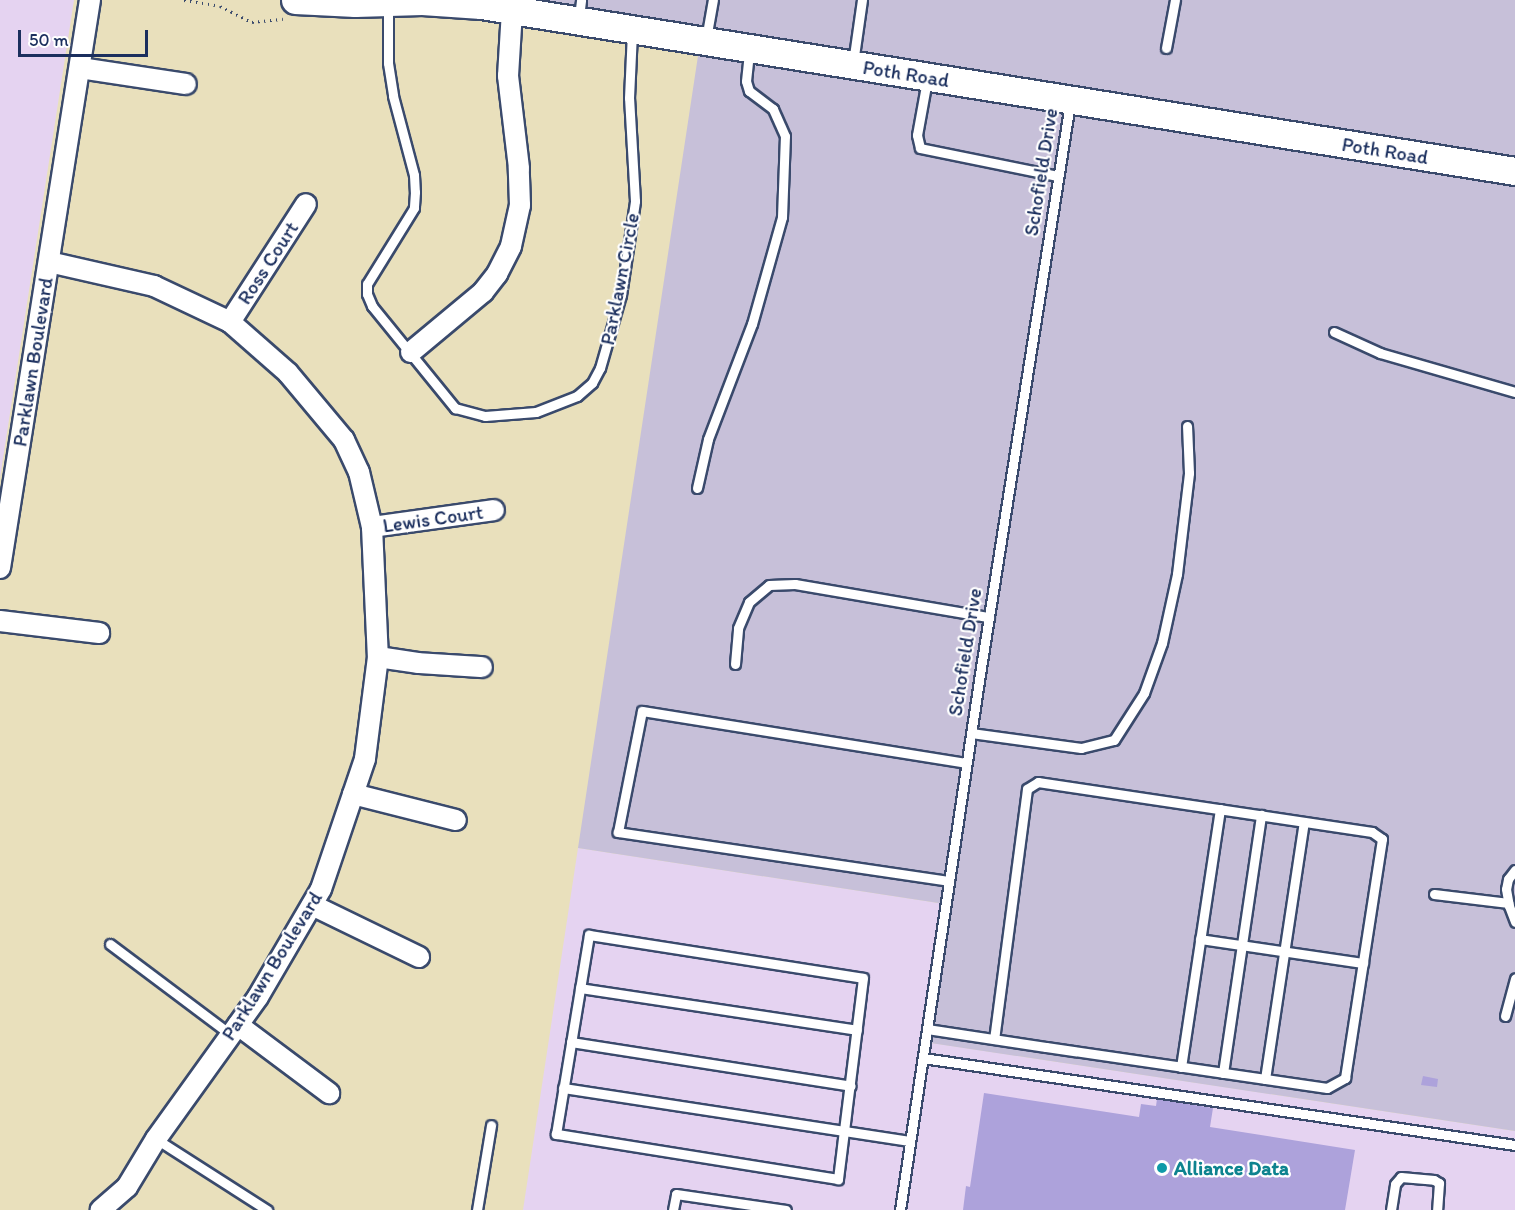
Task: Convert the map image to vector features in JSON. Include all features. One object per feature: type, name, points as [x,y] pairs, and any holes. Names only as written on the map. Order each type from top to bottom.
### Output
[{"type":"street","name":"Parklawn Boulevard","points":[[0,568],[90,0]]},
{"type":"street","name":"Poth Road","points":[[295,0],[448,2],[512,10],[580,10],[632,28],[1515,171]]},
{"type":"street","points":[[411,352],[483,292],[497,274],[511,246],[520,205],[519,168],[508,76],[512,10]]},
{"type":"street","points":[[80,68],[186,84]]},
{"type":"street","name":"Ross Court","points":[[230,322],[306,204]]},
{"type":"street","name":"Parklawn Boulevard","points":[[49,262],[154,286],[230,322],[288,373],[344,440],[359,472],[372,528],[378,657],[365,759],[321,889],[258,998],[156,1139],[127,1187],[100,1209]]},
{"type":"street","name":"Lewis Court","points":[[372,528],[422,523],[494,510]]},
{"type":"street","points":[[0,621],[99,633]]},
{"type":"street","points":[[378,657],[418,663],[482,667]]},
{"type":"street","points":[[353,794],[456,820]]},
{"type":"street","points":[[312,905],[419,957]]},
{"type":"street","points":[[234,1030],[329,1093]]},
{"type":"lane","points":[[706,40],[713,0]]},
{"type":"lane","points":[[852,65],[862,0]]},
{"type":"lane","points":[[1166,48],[1175,0]]},
{"type":"lane","name":"Parklawn Circle","points":[[388,2],[388,63],[393,96],[414,175],[414,208],[367,284],[367,294],[372,306],[455,408],[470,414],[485,416],[536,412],[577,396],[592,383],[603,359],[621,295],[635,201],[629,98],[632,28]]},
{"type":"lane","points":[[697,488],[708,439],[752,324],[782,217],[785,136],[773,109],[749,90],[746,81],[750,48]]},
{"type":"lane","points":[[927,77],[917,135],[920,148],[1058,176]]},
{"type":"lane","name":"Schofield Drive","points":[[900,1210],[966,764],[1070,100]]},
{"type":"lane","points":[[1334,332],[1380,353],[1515,392]]},
{"type":"lane","points":[[971,733],[1081,748],[1114,740],[1144,693],[1162,643],[1177,574],[1189,473],[1187,426]]},
{"type":"lane","points":[[735,664],[738,628],[749,602],[770,585],[795,584],[989,617]]},
{"type":"lane","points":[[949,881],[618,832],[642,711],[966,764]]},
{"type":"lane","points":[[927,1029],[1181,1067],[1327,1088],[1345,1078],[1382,839],[1372,832],[1038,782],[1028,789],[994,1039]]},
{"type":"lane","points":[[1181,1067],[1220,809]]},
{"type":"lane","points":[[1223,1073],[1261,815]]},
{"type":"lane","points":[[1265,1079],[1304,822]]},
{"type":"lane","points":[[1515,870],[1508,879],[1508,903],[1515,922]]},
{"type":"lane","points":[[1434,894],[1508,903]]},
{"type":"lane","points":[[589,935],[863,978],[838,1179],[556,1134],[580,988],[589,935]]},
{"type":"lane","points":[[1200,939],[1363,963]]},
{"type":"lane","points":[[110,944],[234,1030]]},
{"type":"lane","points":[[1505,1016],[1515,978]]},
{"type":"lane","points":[[580,988],[857,1030]]},
{"type":"lane","points":[[571,1042],[850,1086]]},
{"type":"lane","points":[[923,1058],[1515,1145]]},
{"type":"lane","points":[[563,1088],[910,1141]]},
{"type":"lane","points":[[477,1210],[491,1125]]},
{"type":"lane","points":[[156,1139],[267,1210]]},
{"type":"lane","points":[[1391,1210],[1395,1184],[1401,1177],[1434,1180],[1439,1183],[1437,1210]]},
{"type":"lane","points":[[673,1210],[676,1194],[786,1210]]},
{"type":"shaded area","points":[[0,0],[74,0],[0,478]]},
{"type":"shaded area","points":[[465,0],[1515,0],[1515,1131],[924,1042],[945,904],[578,848],[701,36]]},
{"type":"shaded area","points":[[578,848],[945,904],[925,1042],[1515,1131],[1515,1210],[523,1210]]},
{"type":"building","points":[[1423,1076],[1438,1079],[1437,1087],[1421,1085]]},
{"type":"building","name":"Alliance Data","points":[[984,1093],[1139,1117],[1141,1104],[1156,1106],[1157,1099],[1213,1108],[1210,1127],[1355,1150],[1345,1210],[963,1210],[966,1186],[970,1187]]},
{"type":"place","name":"Alliance Data","points":[[1162,1168]]}]
